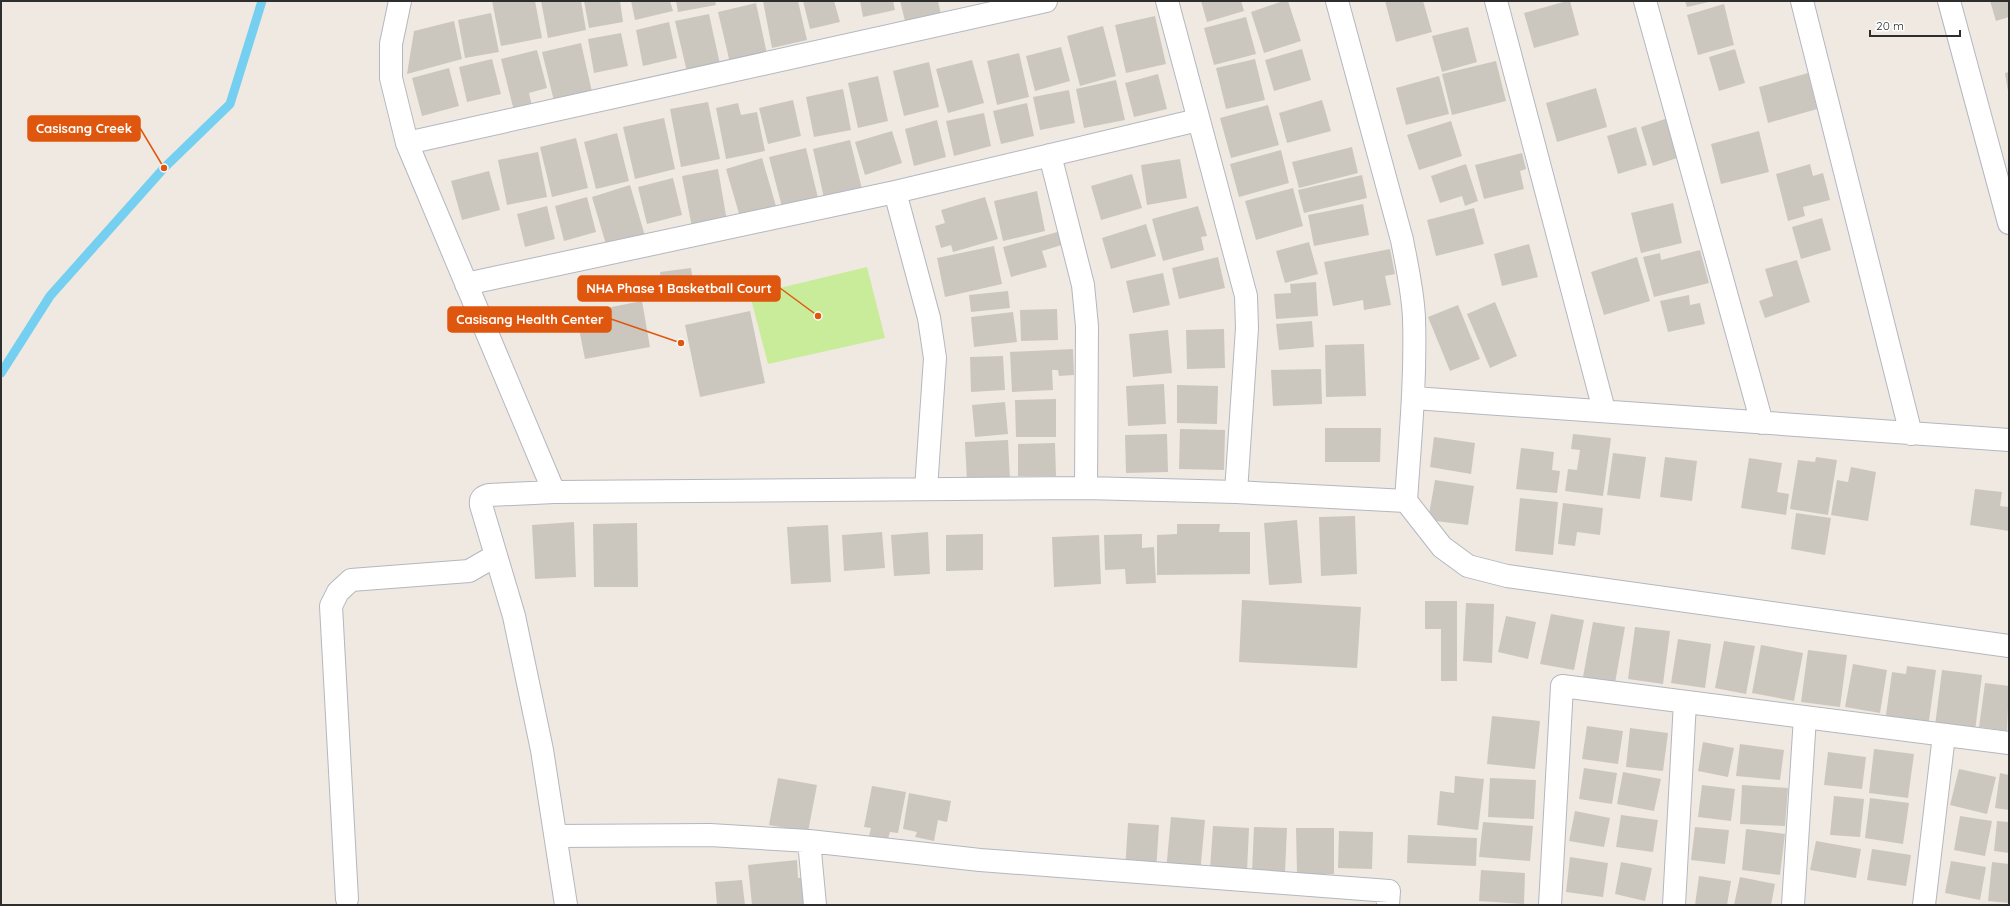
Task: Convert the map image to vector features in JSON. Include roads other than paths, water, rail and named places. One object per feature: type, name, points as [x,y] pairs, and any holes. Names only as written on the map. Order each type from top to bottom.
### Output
[{"type":"street","points":[[400,1],[391,44],[391,78],[406,143],[554,492]]},
{"type":"street","points":[[406,143],[1046,1]]},
{"type":"street","points":[[1168,1],[1198,120],[1246,296],[1247,328],[1236,492]]},
{"type":"street","points":[[1337,1],[1402,240],[1414,317],[1414,398],[1406,501],[1442,547],[1468,566],[1506,576],[2009,646]]},
{"type":"street","points":[[1496,1],[1604,410]]},
{"type":"street","points":[[1645,1],[1762,423]]},
{"type":"street","points":[[1802,1],[1911,434]]},
{"type":"street","points":[[1949,1],[2009,223]]},
{"type":"street","points":[[466,284],[895,192],[1198,120]]},
{"type":"street","points":[[1050,155],[1083,285],[1087,326],[1086,488]]},
{"type":"street","points":[[895,192],[929,318],[935,358],[926,489]]},
{"type":"street","points":[[1414,398],[1604,410],[1762,423],[2009,440]]},
{"type":"street","points":[[566,905],[557,836],[542,750],[514,616],[495,556],[480,501],[483,497],[489,495],[554,492],[1086,488],[1236,492],[1406,501]]},
{"type":"street","points":[[347,899],[330,606],[338,592],[351,580],[469,571],[495,556]]},
{"type":"street","points":[[1550,905],[1562,686],[2009,743]]},
{"type":"street","points":[[1674,905],[1685,702]]},
{"type":"street","points":[[1793,905],[1805,717]]},
{"type":"street","points":[[1924,905],[1944,735]]},
{"type":"street","points":[[557,836],[710,835],[810,840],[988,860],[1389,891],[1388,905]]},
{"type":"street","points":[[810,840],[814,905]]},
{"type":"waterway","points":[[1,373],[50,296],[164,168],[230,104],[262,1]]},
{"type":"place","name":"Casisang Creek","points":[[164,168]]},
{"type":"place","name":"NHA Phase 1 Basketball Court","points":[[818,316]]},
{"type":"place","name":"Casisang Health Center","points":[[681,343]]}]
